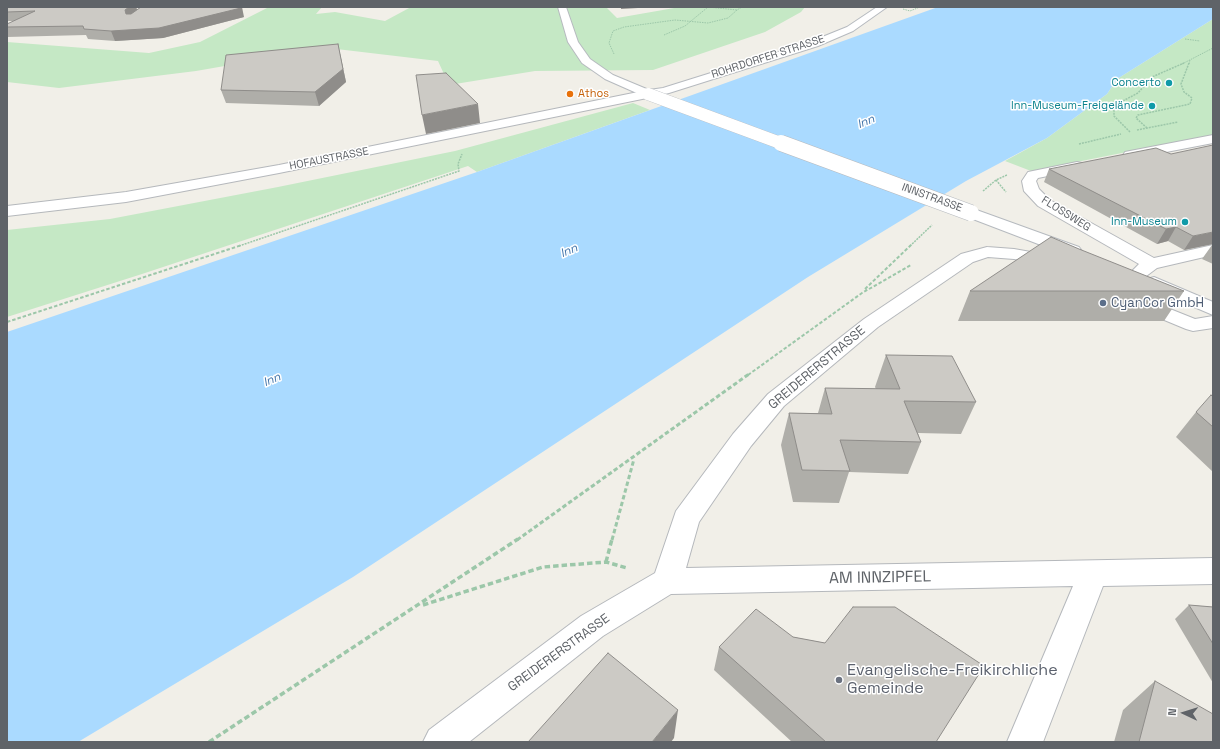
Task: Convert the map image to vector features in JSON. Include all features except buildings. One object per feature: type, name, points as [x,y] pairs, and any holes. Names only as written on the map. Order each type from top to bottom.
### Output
[{"type":"street","name":"INNSTRASSE","points":[[562,7],[573,42],[586,61],[610,77],[648,94],[1091,257]]},
{"type":"street","name":"ROHRDORFER STRASSE","points":[[648,94],[665,91],[814,44],[850,29],[883,7]]},
{"type":"street","name":"HOFAUSTRASSE","points":[[7,211],[141,194],[287,168],[648,94]]},
{"type":"street","points":[[1115,158],[1213,138]]},
{"type":"street","name":"FLOSSWEG","points":[[1093,163],[1032,175],[1029,181],[1032,191],[1044,203],[1137,270]]},
{"type":"street","points":[[1137,270],[1213,250]]},
{"type":"street","name":"GREIDERERSTRASSE","points":[[442,742],[592,626],[667,581],[686,519],[742,440],[776,400],[871,323],[967,258],[987,252],[1014,254],[1036,258],[1072,273]]},
{"type":"street","points":[[1137,270],[1213,309]]},
{"type":"street","points":[[1121,295],[1193,325],[1213,322]]},
{"type":"street","name":"AM INNZIPFEL","points":[[667,581],[1213,571]]},
{"type":"street","points":[[1025,742],[1093,574]]},
{"type":"path","points":[[664,35],[683,28],[708,7],[737,10]]},
{"type":"path","points":[[609,43],[613,31],[624,27],[676,20],[708,23],[728,18],[742,7]]},
{"type":"path","points":[[905,7],[900,9],[910,10],[920,7]]},
{"type":"path","points":[[1185,39],[1200,42]]},
{"type":"path","points":[[1130,132],[1114,116],[1114,110],[1117,104],[1138,93],[1152,77],[1213,48]]},
{"type":"path","points":[[1147,128],[1136,118],[1138,115],[1190,104],[1192,98],[1184,92],[1181,84],[1190,60]]},
{"type":"path","points":[[7,322],[144,278],[459,171],[458,164],[463,151]]},
{"type":"path","points":[[209,742],[419,606],[634,458],[862,293],[934,223]]},
{"type":"path","points":[[606,562],[634,458]]},
{"type":"path","points":[[419,606],[543,567],[606,562],[667,581]]},
{"type":"green space","points":[[269,7],[322,7],[316,14],[335,12],[385,21],[411,7],[606,7],[617,18],[680,7],[805,7],[801,12],[765,32],[653,70],[535,71],[449,85],[438,61],[328,48],[196,71],[59,88],[7,82],[7,42],[149,53],[200,42]]},
{"type":"green space","name":"Inn-Museum-Freigelände","points":[[1213,19],[1213,135],[1031,171],[1005,161],[1047,138],[1107,94],[1117,79]]},
{"type":"green space","points":[[633,103],[650,110],[477,172],[468,166],[7,317],[7,230],[110,219],[278,187],[455,151]]},
{"type":"water","name":"Inn","points":[[938,7],[1213,7],[1213,19],[1117,79],[1107,94],[1047,138],[966,181],[808,277],[353,577],[78,742],[7,742],[7,332],[477,172]]},
{"type":"place","name":"Concerto","points":[[1169,83]]},
{"type":"place","name":"Athos","points":[[570,94]]},
{"type":"place","name":"Inn-Museum-Freigelände","points":[[1152,106]]},
{"type":"place","name":"Inn-Museum","points":[[1185,222]]},
{"type":"place","name":"CyanCor GmbH","points":[[1103,303]]},
{"type":"place","name":"Evangelische-Freikirchliche Gemeinde","points":[[839,680]]}]
